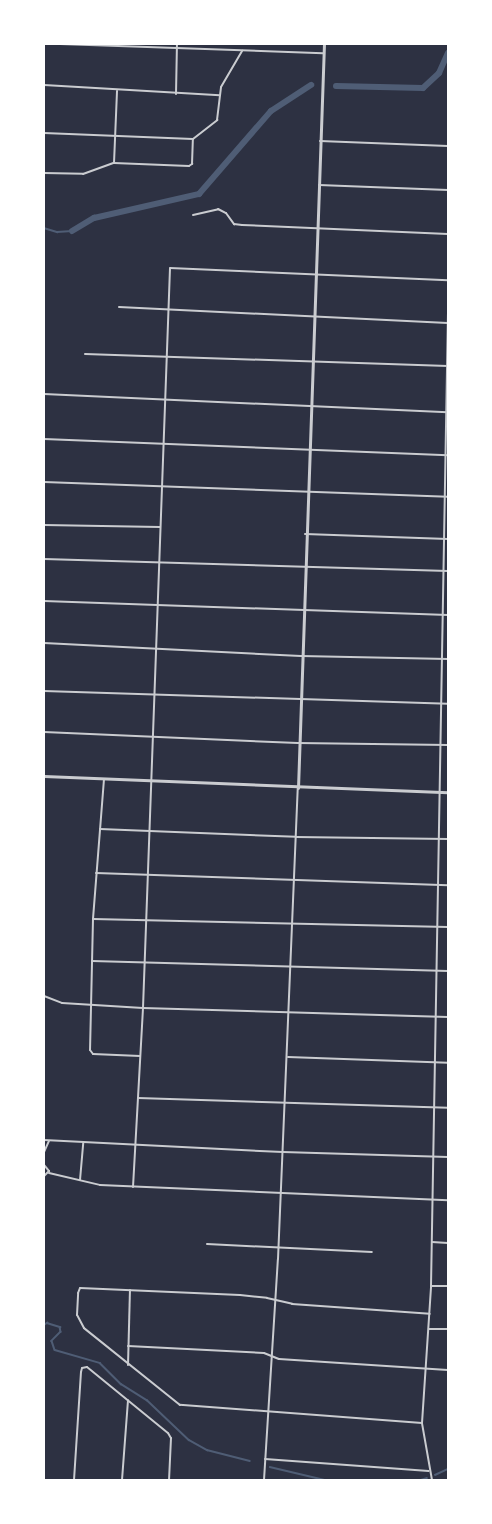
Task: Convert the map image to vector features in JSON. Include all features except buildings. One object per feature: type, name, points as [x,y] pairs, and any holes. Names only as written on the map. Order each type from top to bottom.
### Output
[{"type":"street","points":[[60,44],[323,53]]},
{"type":"street","points":[[176,94],[177,44]]},
{"type":"street","points":[[264,1480],[279,1246],[292,968],[300,656],[324,44]]},
{"type":"street","points":[[44,133],[193,139],[217,120],[221,87],[242,50]]},
{"type":"street","points":[[44,85],[117,91],[220,95]]},
{"type":"street","points":[[114,163],[117,91]]},
{"type":"street","points":[[44,173],[83,174],[114,163],[189,166],[192,164],[193,139]]},
{"type":"street","points":[[320,141],[448,147]]},
{"type":"street","points":[[318,185],[448,190]]},
{"type":"street","points":[[193,215],[218,209],[226,213],[234,224],[242,225],[448,234]]},
{"type":"street","points":[[133,1187],[143,1008],[170,268],[448,280]]},
{"type":"street","points":[[119,307],[448,323]]},
{"type":"street","points":[[432,1480],[422,1423],[431,1286],[432,1156],[444,658],[447,615],[448,314]]},
{"type":"street","points":[[86,354],[448,366]]},
{"type":"street","points":[[44,394],[448,412]]},
{"type":"street","points":[[44,439],[448,455]]},
{"type":"street","points":[[44,482],[447,497]]},
{"type":"street","points":[[44,525],[160,527]]},
{"type":"street","points":[[305,534],[447,539]]},
{"type":"street","points":[[44,559],[447,571]]},
{"type":"street","points":[[44,601],[303,612],[447,615]]},
{"type":"street","points":[[44,643],[300,656],[448,659]]},
{"type":"street","points":[[44,691],[448,704]]},
{"type":"street","points":[[44,732],[298,743],[448,745]]},
{"type":"street","points":[[44,776],[298,788],[448,792]]},
{"type":"street","points":[[104,779],[93,919],[89,1042],[93,1054],[140,1056]]},
{"type":"street","points":[[100,830],[296,837],[448,839]]},
{"type":"street","points":[[96,873],[448,885]]},
{"type":"street","points":[[93,919],[448,927]]},
{"type":"street","points":[[92,961],[448,971]]},
{"type":"street","points":[[44,996],[62,1003],[143,1008],[448,1017]]},
{"type":"street","points":[[288,1057],[448,1063]]},
{"type":"street","points":[[138,1098],[448,1108]]},
{"type":"street","points":[[44,1140],[283,1152],[448,1156]]},
{"type":"street","points":[[44,1152],[49,1140]]},
{"type":"street","points":[[80,1180],[83,1142]]},
{"type":"street","points":[[44,1165],[48,1167],[49,1173]]},
{"type":"street","points":[[44,1176],[49,1173],[100,1185],[133,1187],[448,1200]]},
{"type":"street","points":[[432,1242],[448,1243]]},
{"type":"street","points":[[207,1244],[372,1252]]},
{"type":"street","points":[[431,1286],[448,1286]]},
{"type":"street","points":[[422,1423],[180,1405],[84,1328],[77,1315],[80,1288],[240,1295],[274,1301],[430,1314]]},
{"type":"street","points":[[128,1365],[130,1290]]},
{"type":"street","points":[[429,1329],[448,1329]]},
{"type":"street","points":[[128,1346],[264,1353],[271,1357],[448,1370]]},
{"type":"street","points":[[74,1480],[82,1368],[87,1367],[171,1438],[169,1480]]},
{"type":"street","points":[[122,1480],[128,1400]]},
{"type":"street","points":[[265,1459],[429,1471]]},
{"type":"waterway","points":[[336,86],[423,88],[439,73],[448,53]]},
{"type":"waterway","points":[[72,231],[94,218],[199,194],[271,111],[311,85]]},
{"type":"waterway","points":[[44,228],[57,232],[72,231]]},
{"type":"waterway","points":[[44,1325],[47,1323],[60,1327],[61,1332],[52,1341],[55,1350],[100,1363],[121,1384],[147,1400],[189,1440],[207,1450],[250,1461]]},
{"type":"waterway","points":[[270,1467],[325,1480]]},
{"type":"waterway","points":[[435,1475],[448,1469]]},
{"type":"waterway","points":[[421,1480],[427,1478]]}]
